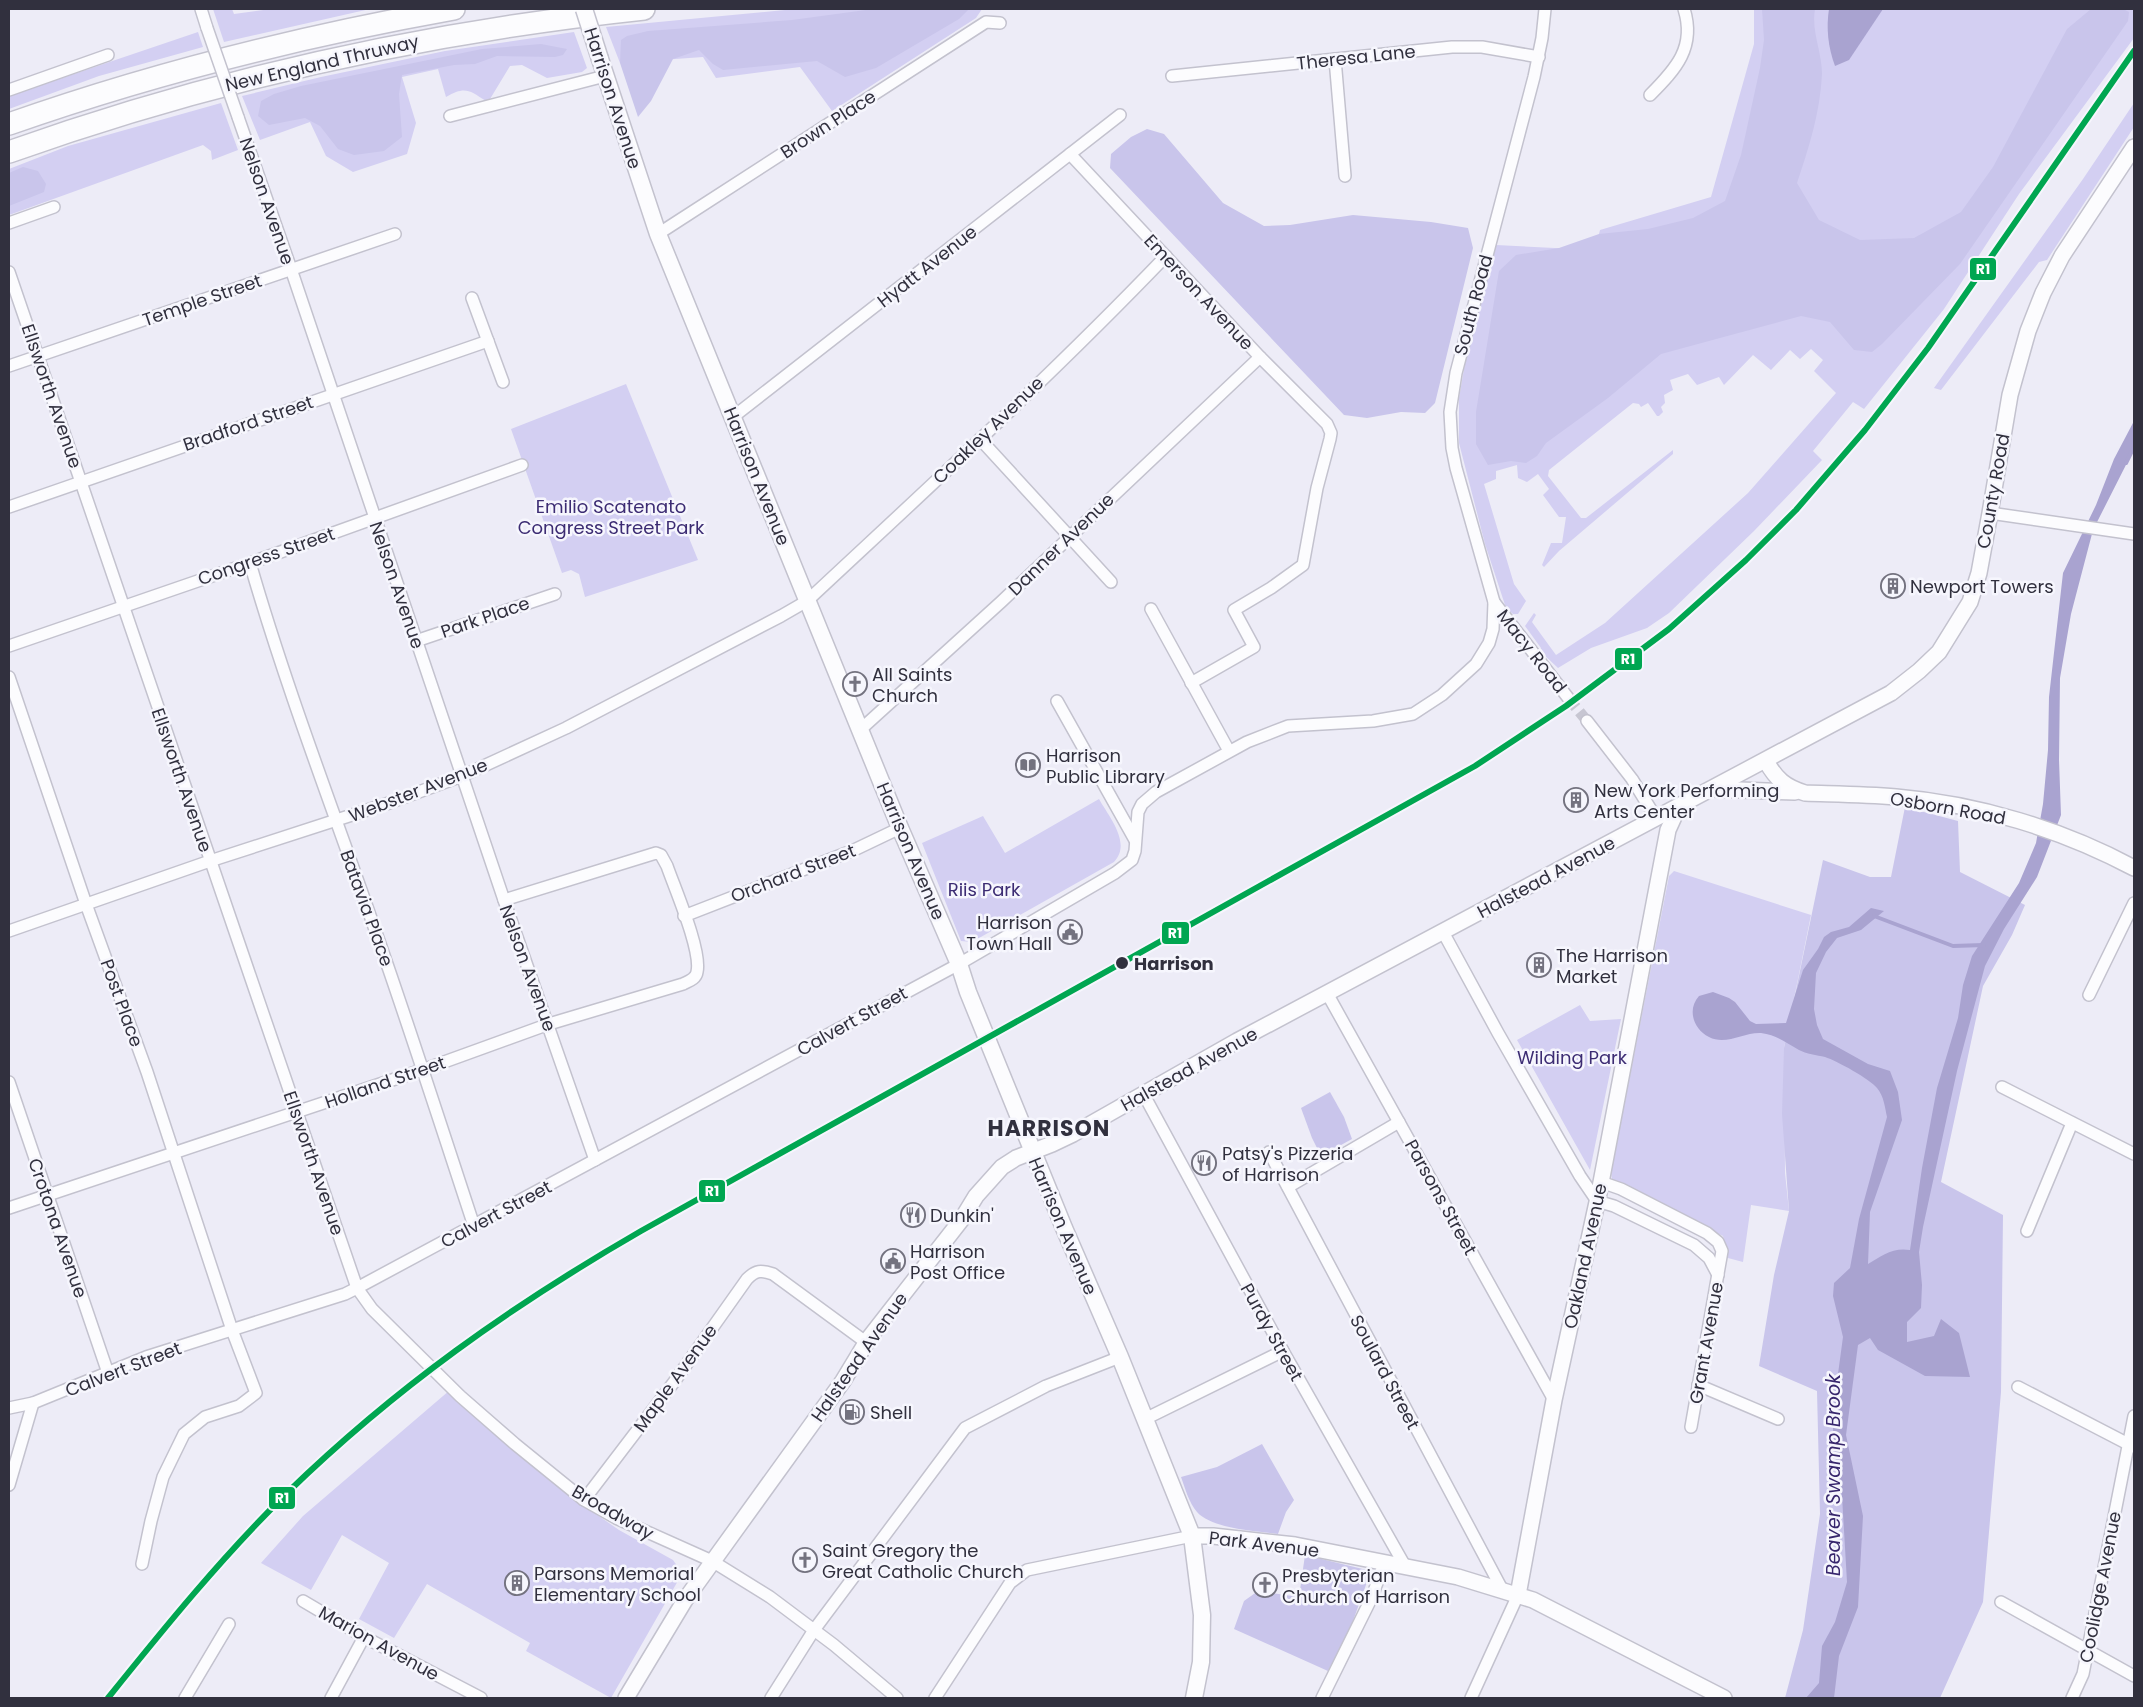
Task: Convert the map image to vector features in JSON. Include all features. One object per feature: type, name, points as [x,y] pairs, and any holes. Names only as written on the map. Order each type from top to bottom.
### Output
[{"type":"highway","name":"New England Thruway","points":[[9,124],[118,89],[230,57],[361,26],[454,9]]},
{"type":"highway","name":"New England Thruway","points":[[9,152],[163,102],[326,60],[490,28],[644,9]]},
{"type":"main road","name":"Harrison Avenue","points":[[584,9],[658,234],[900,828],[958,964],[1032,1153],[1085,1280],[1120,1357],[1192,1536],[1202,1615],[1201,1662],[1194,1698]]},
{"type":"street","name":"Nelson Avenue","points":[[201,9],[291,268],[504,900],[596,1160]]},
{"type":"street","name":"South Road","points":[[1494,602],[1456,468],[1451,439],[1450,412],[1462,348],[1539,57],[1545,9]]},
{"type":"street","points":[[1650,95],[1668,78],[1686,48],[1688,33],[1684,9]]},
{"type":"street","name":"Brown Place","points":[[658,234],[986,22],[1000,23]]},
{"type":"street","name":"Theresa Lane","points":[[1172,76],[1468,46],[1539,57]]},
{"type":"street","points":[[9,90],[108,55]]},
{"type":"street","points":[[1335,59],[1345,176]]},
{"type":"street","points":[[450,116],[605,76]]},
{"type":"street","name":"Hyatt Avenue","points":[[733,417],[1120,115]]},
{"type":"street","name":"County Road","points":[[1766,761],[1891,693],[1939,652],[1970,602],[1979,573],[2010,395],[2028,331],[2043,293],[2062,256],[2134,147]]},
{"type":"street","name":"Emerson Avenue","points":[[1070,154],[1330,429],[1330,438],[1317,488],[1304,565],[1271,588],[1234,610],[1254,647],[1191,682]]},
{"type":"street","points":[[9,223],[54,207]]},
{"type":"street","name":"Temple Street","points":[[9,366],[395,234]]},
{"type":"street","name":"Coakley Avenue","points":[[807,601],[980,439],[1120,304],[1166,256]]},
{"type":"street","name":"Ellsworth Avenue","points":[[9,272],[295,1112],[357,1288]]},
{"type":"street","points":[[472,298],[503,382]]},
{"type":"street","name":"Bradford Street","points":[[9,507],[488,341]]},
{"type":"street","name":"Danner Avenue","points":[[860,730],[995,607],[1260,357]]},
{"type":"street","points":[[980,439],[1111,582]]},
{"type":"street","name":"Congress Street","points":[[9,646],[250,563],[522,465]]},
{"type":"street","points":[[1990,513],[2134,534]]},
{"type":"street","name":"Batavia Place","points":[[250,563],[264,613],[386,963],[474,1226]]},
{"type":"street","name":"Park Place","points":[[416,641],[555,594]]},
{"type":"street","name":"Webster Avenue","points":[[9,931],[210,861],[389,803],[462,776],[566,728],[807,601]]},
{"type":"street","name":"Macy Road","points":[[1494,602],[1569,699]]},
{"type":"street","name":"Calvert Street","points":[[9,1408],[33,1403],[146,1358],[345,1294],[958,964],[1125,867],[1132,860],[1136,842],[1138,812],[1148,798],[1229,751],[1288,726],[1373,721],[1413,714],[1455,684],[1484,653],[1494,629],[1494,602]]},
{"type":"street","points":[[1151,609],[1229,751]]},
{"type":"street","name":"Post Place","points":[[9,677],[86,904],[147,1072],[232,1330],[256,1393],[239,1406],[205,1417],[184,1434],[164,1477],[151,1521],[142,1564]]},
{"type":"street","points":[[1058,701],[1136,842]]},
{"type":"street","points":[[1587,721],[1632,779],[1656,818]]},
{"type":"street","name":"Halstead Avenue","points":[[626,1698],[679,1609],[712,1561],[843,1380],[891,1309],[962,1220],[976,1196],[1002,1167],[1016,1158],[1052,1144],[1144,1095],[1237,1041],[1328,995],[1656,818],[1766,761]]},
{"type":"street","name":"Osborn Road","points":[[1766,761],[1773,774],[1784,785],[1805,793],[1895,797],[1935,802],[2034,825],[2104,852],[2134,868]]},
{"type":"street","points":[[1712,789],[1805,793]]},
{"type":"street","name":"Oakland Avenue","points":[[1471,1698],[1518,1595],[1554,1400],[1601,1182],[1668,830],[1678,808]]},
{"type":"street","name":"Orchard Street","points":[[684,916],[854,850],[900,828]]},
{"type":"street","points":[[504,900],[656,853],[661,855],[684,916]]},
{"type":"street","points":[[2089,995],[2134,902]]},
{"type":"street","name":"Holland Street","points":[[9,1208],[422,1070],[549,1024],[683,984],[694,978],[698,969],[698,956],[684,916]]},
{"type":"street","points":[[1443,932],[1492,1023],[1580,1176],[1597,1201],[1614,1206],[1694,1245],[1709,1258],[1718,1275]]},
{"type":"street","name":"Parsons Street","points":[[1328,995],[1554,1400]]},
{"type":"street","name":"Crotona Avenue","points":[[9,1082],[108,1373]]},
{"type":"street","points":[[2002,1087],[2134,1154]]},
{"type":"street","name":"Purdy Street","points":[[1144,1095],[1283,1351],[1405,1566]]},
{"type":"street","points":[[1288,1187],[1399,1122]]},
{"type":"street","points":[[2027,1231],[2072,1123]]},
{"type":"street","name":"Soulard Street","points":[[1269,1152],[1503,1590]]},
{"type":"street","name":"Grant Avenue","points":[[1601,1182],[1621,1189],[1713,1237],[1722,1250],[1691,1426]]},
{"type":"street","name":"Maple Avenue","points":[[584,1500],[674,1382],[747,1279],[755,1271],[772,1274],[867,1344]]},
{"type":"street","name":"Broadway","points":[[357,1288],[372,1309],[458,1393],[515,1444],[584,1500],[616,1518],[712,1561],[770,1597],[814,1630],[897,1698]]},
{"type":"street","points":[[1145,1419],[1283,1351]]},
{"type":"street","points":[[771,1698],[814,1630],[964,1428],[1046,1386],[1120,1357]]},
{"type":"street","points":[[1698,1385],[1778,1419]]},
{"type":"street","points":[[2018,1387],[2131,1446]]},
{"type":"street","points":[[9,1484],[33,1403]]},
{"type":"street","name":"Coolidge Avenue","points":[[2072,1698],[2083,1674],[2131,1446],[2134,1416]]},
{"type":"street","name":"Park Avenue","points":[[935,1698],[1010,1583],[1027,1570],[1192,1536],[1213,1536],[1287,1544],[1458,1577],[1503,1590],[1533,1600],[1724,1698]]},
{"type":"street","points":[[1322,1698],[1372,1597],[1384,1563]]},
{"type":"street","name":"Marion Avenue","points":[[303,1601],[364,1637],[481,1698]]},
{"type":"street","points":[[2001,1602],[2134,1676]]},
{"type":"street","points":[[186,1698],[229,1624]]},
{"type":"street","points":[[331,1698],[364,1637]]},
{"type":"green space","points":[[213,9],[232,9],[234,14],[271,9],[370,9],[224,42]]},
{"type":"green space","points":[[795,9],[982,9],[976,18],[832,111],[800,67],[716,78],[703,57],[620,63],[606,27]]},
{"type":"green space","points":[[1754,9],[2134,9],[2134,38],[2019,194],[1944,309],[1864,409],[1853,402],[1813,451],[1822,460],[1754,531],[1669,613],[1647,628],[1591,648],[1558,668],[1540,651],[1541,648],[1525,626],[1534,613],[1536,615],[1532,622],[1556,655],[1605,623],[1748,493],[1836,393],[1814,371],[1823,360],[1811,349],[1800,359],[1790,350],[1771,370],[1753,355],[1724,385],[1719,377],[1697,385],[1688,374],[1670,380],[1673,390],[1664,395],[1665,403],[1661,407],[1663,412],[1659,416],[1657,416],[1648,403],[1641,407],[1639,404],[1633,403],[1549,470],[1548,476],[1581,518],[1586,518],[1673,450],[1673,454],[1559,551],[1544,567],[1542,565],[1551,543],[1562,543],[1566,517],[1559,517],[1543,495],[1549,489],[1538,474],[1527,482],[1518,478],[1517,465],[1496,471],[1496,479],[1484,484],[1514,584],[1526,601],[1518,614],[1513,614],[1506,608],[1485,544],[1459,443],[1459,398],[1468,346],[1496,245],[1595,250],[1600,230],[1711,197],[1754,44]]},
{"type":"green space","points":[[198,32],[203,47],[99,76],[9,109],[9,96]]},
{"type":"green space","points":[[574,32],[587,68],[582,72],[547,78],[522,65],[510,66],[490,99],[486,101],[467,91],[458,91],[446,97],[438,69],[402,77],[416,123],[407,154],[353,172],[326,156],[310,122],[260,140],[242,96],[445,51]]},
{"type":"green space","points":[[221,103],[238,150],[212,160],[211,151],[203,145],[9,215],[9,169],[68,146]]},
{"type":"green space","points":[[2134,103],[2134,127],[2047,260],[2039,262],[1941,390],[1934,388],[2083,179]]},
{"type":"green space","name":"Emilio Scatenato Congress Street Park","points":[[626,384],[698,560],[585,597],[579,574],[571,570],[562,573],[511,429]]},
{"type":"green space","name":"Riis Park","points":[[1099,799],[1120,838],[1121,847],[1119,855],[1114,862],[972,942],[961,941],[922,843],[983,816],[1005,853]]},
{"type":"green space","points":[[1674,871],[1811,915],[1784,1048],[1785,1173],[1789,1211],[1751,1205],[1743,1262],[1728,1258],[1723,1236],[1618,1184],[1612,1179],[1611,1173],[1669,876]]},
{"type":"green space","name":"Wilding Park","points":[[1580,1005],[1590,1021],[1621,1019],[1590,1170],[1517,1040]]},
{"type":"green space","points":[[450,1390],[570,1496],[619,1530],[673,1560],[680,1570],[679,1579],[611,1698],[526,1651],[530,1643],[427,1584],[394,1638],[359,1619],[389,1563],[342,1535],[311,1590],[261,1563],[303,1516]]},
{"type":"shaded area","points":[[873,9],[969,9],[959,19],[876,68],[845,77],[817,61],[723,70],[713,64],[699,50],[673,59],[651,101],[638,117],[620,63],[621,40],[627,36],[648,31],[792,20]]},
{"type":"shaded area","points":[[1762,9],[1815,9],[1814,25],[1822,66],[1821,88],[1813,130],[1797,183],[1819,220],[1860,240],[1914,238],[1961,212],[1993,167],[2067,29],[2091,9],[2123,9],[2129,12],[2128,21],[1960,264],[1872,352],[1854,350],[1830,322],[1801,316],[1661,354],[1608,398],[1546,443],[1537,456],[1526,463],[1511,461],[1488,465],[1476,444],[1476,412],[1499,271],[1516,255],[1559,248],[1599,234],[1648,229],[1693,218],[1725,201],[1741,155],[1760,68],[1764,40]]},
{"type":"shaded area","points":[[1829,9],[1883,9],[1849,60],[1835,66],[1828,38]]},
{"type":"shaded area","points":[[541,44],[567,49],[563,55],[555,57],[497,56],[475,64],[454,65],[402,75],[399,94],[402,137],[384,151],[354,155],[338,149],[320,126],[305,118],[269,125],[258,116],[261,101],[274,94],[301,86],[482,49]]},
{"type":"shaded area","points":[[1147,129],[1164,134],[1223,203],[1264,226],[1290,225],[1353,215],[1431,222],[1468,228],[1473,248],[1435,403],[1425,413],[1401,412],[1367,418],[1344,415],[1110,168],[1111,154],[1131,137]]},
{"type":"shaded area","points":[[23,167],[38,171],[46,184],[44,192],[9,206],[9,173]]},
{"type":"shaded area","points":[[2134,421],[2133,451],[2093,530],[2071,614],[2060,678],[2059,760],[2061,815],[2037,877],[2004,929],[1985,966],[1957,1071],[1923,1227],[1919,1252],[1922,1285],[1921,1308],[1907,1322],[1907,1342],[1934,1336],[1941,1319],[1959,1333],[1970,1377],[1925,1376],[1878,1350],[1870,1338],[1858,1345],[1846,1435],[1863,1516],[1858,1607],[1839,1656],[1834,1698],[1806,1698],[1819,1683],[1822,1646],[1835,1622],[1847,1582],[1842,1496],[1837,1471],[1833,1429],[1835,1396],[1843,1337],[1833,1296],[1834,1283],[1850,1268],[1859,1219],[1887,1117],[1884,1102],[1879,1091],[1868,1080],[1853,1071],[1837,1062],[1802,1051],[1767,1034],[1755,1033],[1722,1040],[1709,1037],[1696,1024],[1693,1007],[1699,996],[1713,992],[1735,1002],[1750,1021],[1756,1024],[1786,1023],[1803,970],[1824,937],[1831,932],[1849,927],[1871,908],[1884,911],[1861,930],[1837,938],[1826,952],[1816,973],[1814,1009],[1817,1025],[1823,1039],[1868,1064],[1890,1071],[1898,1092],[1902,1120],[1870,1212],[1868,1264],[1893,1251],[1910,1250],[1922,1168],[1937,1088],[1958,1018],[1963,985],[1972,956],[2019,883],[2036,843],[2043,804],[2048,750],[2049,697],[2063,573],[2096,505],[2114,459]]},
{"type":"shaded area","points":[[1905,807],[1958,821],[1960,872],[2025,905],[2012,935],[1983,986],[1941,1182],[2003,1215],[2001,1392],[1983,1602],[1940,1698],[1785,1698],[1803,1630],[1820,1514],[1817,1391],[1759,1366],[1774,1275],[1789,1211],[1782,1114],[1784,1048],[1823,860],[1870,877],[1891,877]]},
{"type":"shaded area","points":[[1330,1092],[1344,1117],[1352,1139],[1321,1156],[1301,1108]]},
{"type":"shaded area","points":[[1262,1444],[1294,1500],[1286,1512],[1278,1534],[1224,1526],[1204,1518],[1197,1512],[1189,1500],[1181,1477],[1217,1467]]},
{"type":"shaded area","points":[[1305,1555],[1371,1571],[1349,1632],[1328,1671],[1234,1629],[1244,1601],[1258,1591],[1299,1597]]},
{"type":"waterway","name":"Beaver Swamp Brook","points":[[2126,463],[2134,447]]},
{"type":"waterway","name":"Beaver Swamp Brook","points":[[1874,916],[1953,946],[1984,945]]},
{"type":"tunnel","points":[[1569,699],[1587,721]]},
{"type":"transit line","name":"R1","points":[[108,1698],[217,1567],[287,1493],[370,1418],[412,1384],[500,1319],[593,1259],[641,1231],[1475,766],[1566,706],[1669,629],[1746,560],[1796,510],[1865,430],[1928,348],[2134,51]]},
{"type":"place","name":"Newport Towers","points":[[1893,586]]},
{"type":"place","name":"All Saints Church","points":[[855,684]]},
{"type":"place","name":"Harrison Public Library","points":[[1028,765]]},
{"type":"place","name":"New York Performing Arts Center","points":[[1576,800]]},
{"type":"place","name":"Harrison Town Hall","points":[[1070,932]]},
{"type":"place","name":"Harrison","points":[[1122,963]]},
{"type":"place","name":"The Harrison Market","points":[[1539,965]]},
{"type":"place","name":"Patsy's Pizzeria of Harrison","points":[[1204,1163]]},
{"type":"place","name":"Dunkin'","points":[[913,1215]]},
{"type":"place","name":"Harrison Post Office","points":[[893,1261]]},
{"type":"place","name":"Shell","points":[[852,1412]]},
{"type":"place","name":"Saint Gregory the Great Catholic Church","points":[[805,1560]]},
{"type":"place","name":"Parsons Memorial Elementary School","points":[[517,1583]]},
{"type":"place","name":"Presbyterian Church of Harrison","points":[[1265,1585]]},
{"type":"district","name":"HARRISON","points":[[1049,1128]]}]
